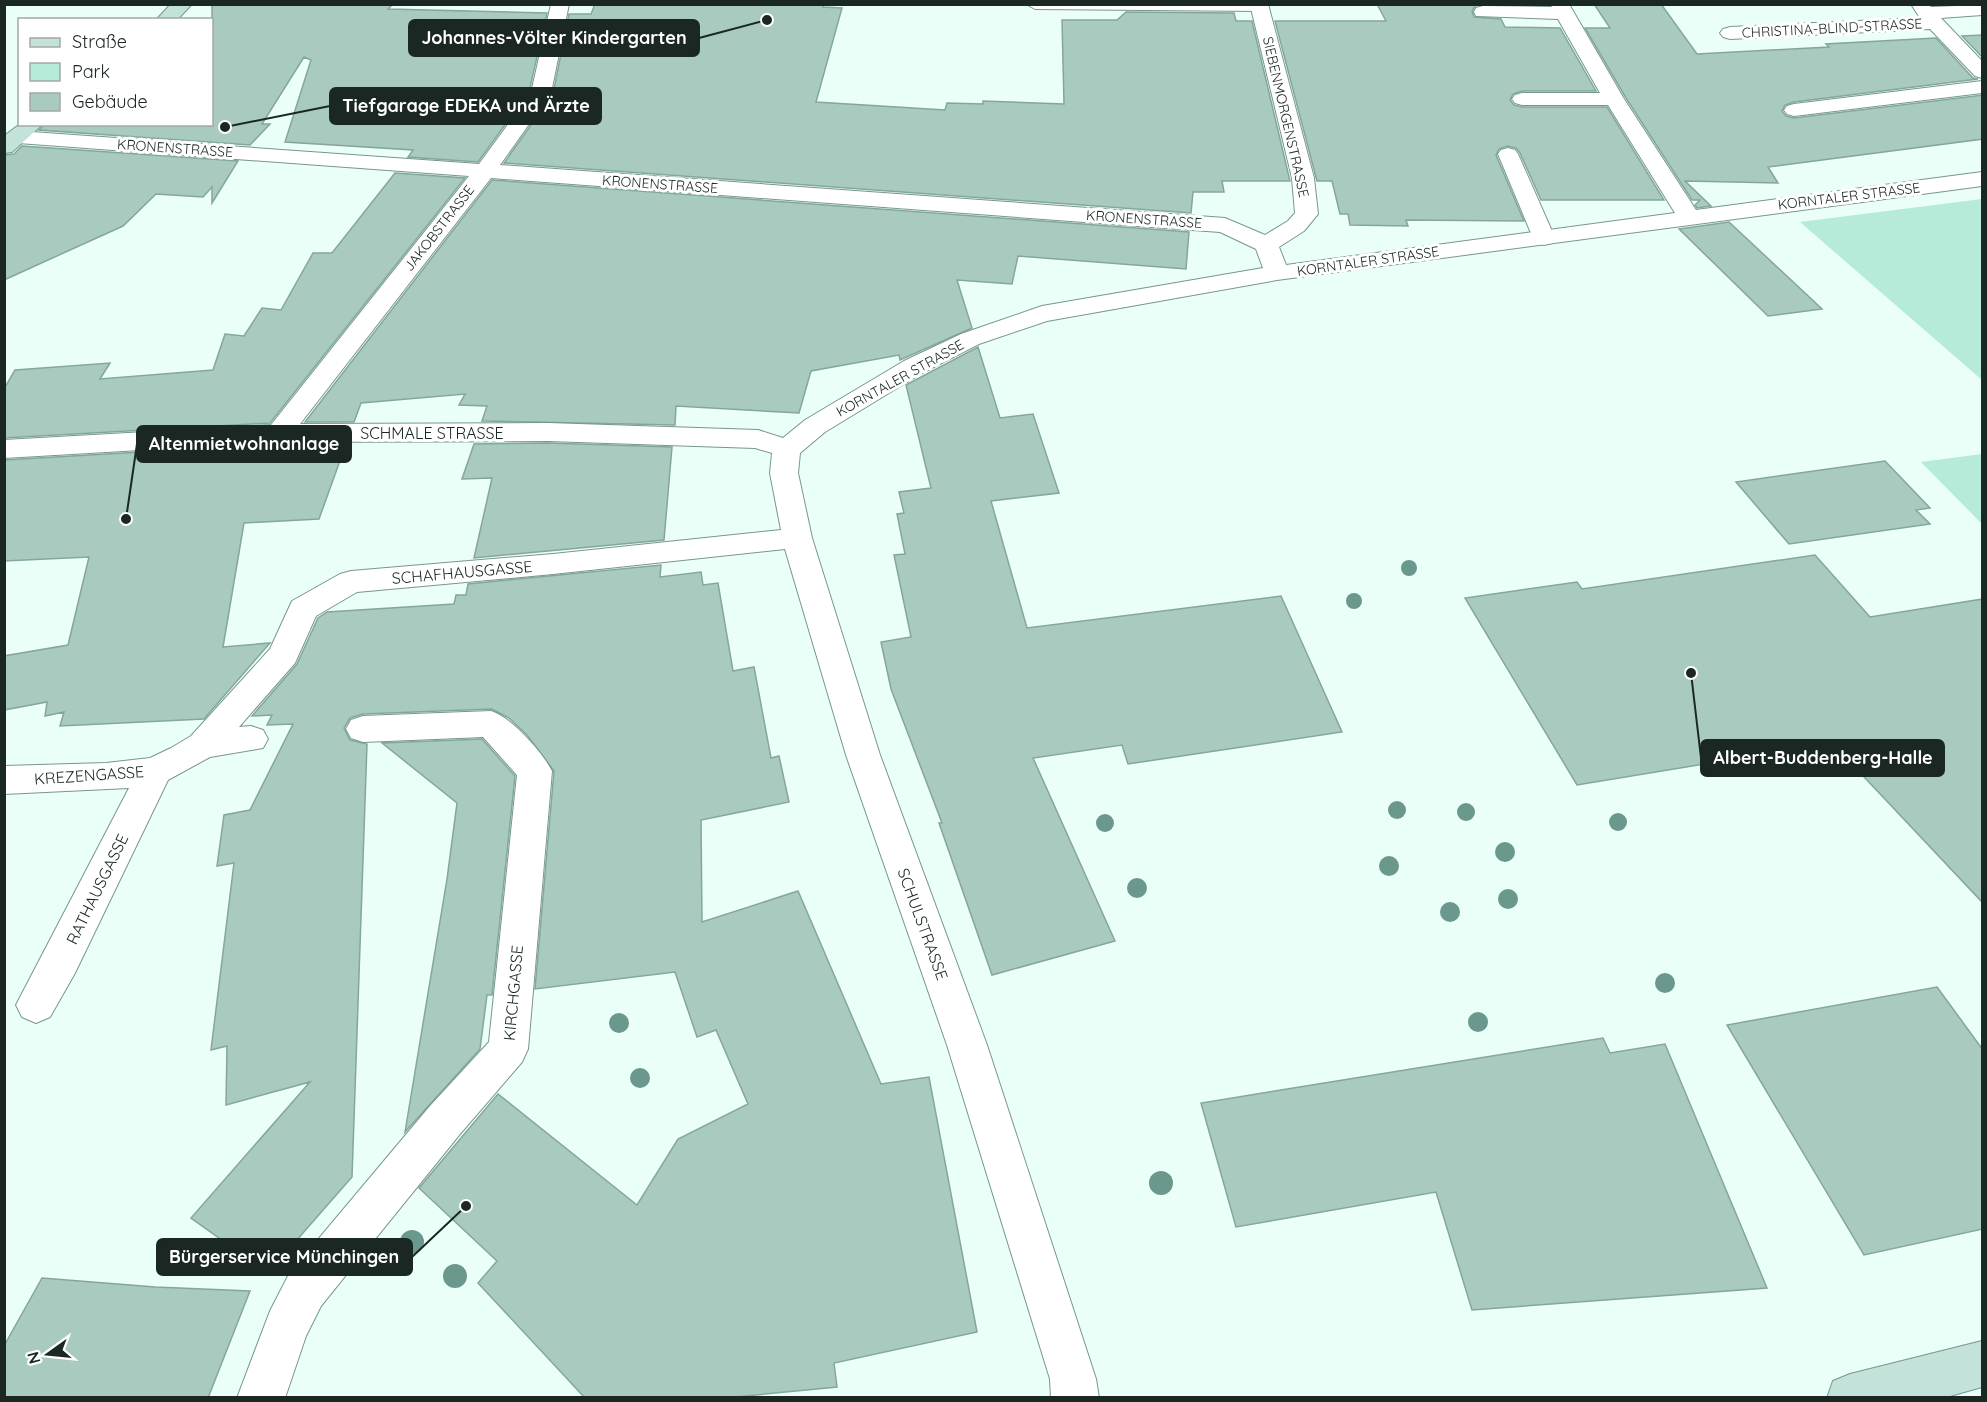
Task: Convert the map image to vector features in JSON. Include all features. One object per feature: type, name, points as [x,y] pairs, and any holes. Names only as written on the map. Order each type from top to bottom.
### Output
[{"type":"street","points":[[167,18],[183,4]]},
{"type":"street","name":"JAKOBSTRASSE","points":[[279,433],[484,172],[541,93],[560,4]]},
{"type":"street","name":"SIEBENMORGENSTRASSE","points":[[1259,5],[1303,178],[1307,214],[1296,226],[1266,245]]},
{"type":"street","points":[[1483,12],[1562,9],[1614,99],[1690,218]]},
{"type":"street","name":"CHRISTINA-BLIND-STRASSE","points":[[1730,33],[1926,13],[1983,10]]},
{"type":"street","name":"CHRISTINA-BLIND-STRASSE","points":[[1926,13],[1983,72]]},
{"type":"street","points":[[1794,110],[1983,87]]},
{"type":"street","points":[[1522,99],[1614,99]]},
{"type":"street","name":"KRONENSTRASSE","points":[[19,136],[1225,225],[1266,245]]},
{"type":"street","name":"KORNTALER STRASSE","points":[[787,449],[815,426],[913,367],[970,339],[1042,314],[1277,273],[1983,179]]},
{"type":"street","points":[[1266,245],[1277,273]]},
{"type":"street","name":"SCHMALE STRASSE","points":[[4,449],[279,433],[560,433],[758,439],[787,449]]},
{"type":"street","name":"SCHULSTRASSE","points":[[787,449],[784,473],[797,538],[862,755],[967,1045],[1073,1379],[1075,1398]]},
{"type":"street","name":"SCHAFHAUSGASSE","points":[[203,745],[284,655],[303,609],[351,582],[553,564],[797,538]]},
{"type":"street","name":"KIRCHGASSE","points":[[261,1398],[286,1327],[305,1290],[445,1120],[508,1049],[535,771],[491,724],[363,729]]},
{"type":"street","points":[[203,745],[251,739]]},
{"type":"street","name":"KREZENGASSE","points":[[6,783],[106,777],[155,771],[203,745]]},
{"type":"street","name":"RATHAUSGASSE","points":[[36,1005],[61,961],[155,771]]},
{"type":"street","points":[[1850,1398],[1983,1364]]},
{"type":"lane","points":[[1035,4],[1259,5]]},
{"type":"lane","points":[[1508,154],[1544,238]]},
{"type":"green space","points":[[1982,199],[1982,380],[1800,222]]},
{"type":"green space","points":[[1982,454],[1982,524],[1921,462]]},
{"type":"building","points":[[212,4],[393,4],[388,9],[547,13],[529,92],[478,162],[408,157],[413,150],[285,142],[311,60],[304,57],[262,124],[270,124],[250,145],[39,130],[43,126],[213,126]]},
{"type":"building","points":[[595,4],[824,4],[823,7],[842,8],[816,102],[945,110],[947,103],[983,104],[983,101],[1064,104],[1062,20],[1117,20],[1126,12],[1234,13],[1236,21],[1252,21],[1290,181],[1222,181],[1224,192],[1193,192],[1191,213],[504,163],[553,94],[569,14],[591,14]]},
{"type":"building","points":[[1377,4],[1480,4],[1472,11],[1474,17],[1501,19],[1505,27],[1560,28],[1596,91],[1522,91],[1513,94],[1510,100],[1514,105],[1522,107],[1607,107],[1664,200],[1541,200],[1520,153],[1516,148],[1507,146],[1499,149],[1496,155],[1524,221],[1406,220],[1408,226],[1350,225],[1348,214],[1340,214],[1332,181],[1317,181],[1275,21],[1386,21]]},
{"type":"building","points":[[1594,4],[1661,4],[1697,54],[1829,47],[1826,44],[1936,38],[1973,78],[1978,79],[1794,102],[1785,105],[1782,111],[1786,116],[1794,118],[1983,95],[1983,139],[1768,167],[1778,183],[1685,181],[1711,206],[1697,208],[1695,205],[1700,200],[1692,200],[1626,98],[1585,28],[1610,28]]},
{"type":"building","points":[[1983,35],[1983,58],[1962,36]]},
{"type":"building","points":[[22,146],[238,161],[212,203],[212,187],[203,197],[156,194],[123,226],[4,280],[4,155],[14,154]]},
{"type":"building","points":[[395,173],[465,178],[270,423],[4,438],[4,389],[15,370],[110,363],[100,379],[213,370],[225,334],[244,336],[262,308],[281,310],[313,253],[332,253]]},
{"type":"building","points":[[492,180],[1189,232],[1186,269],[1018,256],[1012,284],[957,280],[972,328],[900,360],[899,355],[811,371],[799,413],[676,406],[675,425],[482,421],[487,406],[459,405],[465,394],[361,403],[354,422],[305,422]]},
{"type":"building","points":[[1729,222],[1822,309],[1768,316],[1679,229]]},
{"type":"building","points":[[978,347],[1000,418],[1033,414],[1059,493],[991,501],[1027,628],[1281,596],[1342,732],[1128,764],[1122,745],[1033,758],[1115,941],[992,975],[939,823],[942,823],[891,689],[881,642],[911,637],[894,555],[905,554],[897,514],[904,513],[899,492],[931,488],[906,385]]},
{"type":"building","points":[[548,443],[672,447],[664,540],[474,558],[492,478],[462,479],[474,444]]},
{"type":"building","points":[[279,444],[346,444],[319,519],[244,523],[223,647],[270,643],[204,719],[60,726],[64,712],[45,716],[47,702],[4,710],[4,656],[68,645],[89,557],[4,561],[4,460]]},
{"type":"building","points":[[1885,461],[1930,508],[1916,510],[1930,524],[1789,544],[1736,482]]},
{"type":"building","points":[[1815,555],[1870,617],[1983,599],[1983,903],[1832,743],[1577,785],[1465,598],[1577,582],[1582,589]]},
{"type":"building","points":[[661,565],[660,577],[701,572],[703,585],[718,583],[733,671],[754,667],[771,758],[779,756],[789,802],[701,820],[702,922],[798,891],[881,1084],[929,1077],[977,1332],[834,1363],[837,1387],[725,1398],[585,1398],[478,1283],[497,1261],[419,1188],[498,1094],[637,1205],[678,1139],[748,1104],[716,1030],[697,1037],[675,972],[535,989],[554,771],[527,735],[509,718],[492,709],[363,714],[350,718],[344,728],[350,740],[367,744],[352,1177],[268,1273],[191,1218],[310,1082],[226,1105],[227,1046],[211,1050],[234,863],[217,866],[224,815],[250,810],[293,724],[267,725],[272,715],[252,716],[297,664],[318,618],[327,612],[454,604],[456,595],[466,595],[468,584]]},
{"type":"building","points":[[482,739],[515,776],[492,995],[487,995],[480,1049],[405,1132],[447,879],[457,803],[382,743]]},
{"type":"building","points":[[1937,987],[1983,1050],[1983,1229],[1864,1255],[1727,1025]]},
{"type":"building","points":[[1603,1038],[1610,1053],[1665,1044],[1767,1288],[1472,1310],[1436,1192],[1236,1227],[1201,1103]]},
{"type":"building","points":[[42,1278],[155,1287],[250,1291],[208,1398],[4,1398],[4,1346]]},
{"type":"place","name":"Johannes-Völter Kindergarten","points":[[767,20]]},
{"type":"place","name":"Tiefgarage EDEKA und Ärzte","points":[[225,127]]},
{"type":"place","name":"Altenmietwohnanlage","points":[[126,519]]},
{"type":"place","name":"Albert-Buddenberg-Halle","points":[[1691,673]]},
{"type":"place","name":"Bürgerservice Münchingen","points":[[466,1206]]}]
